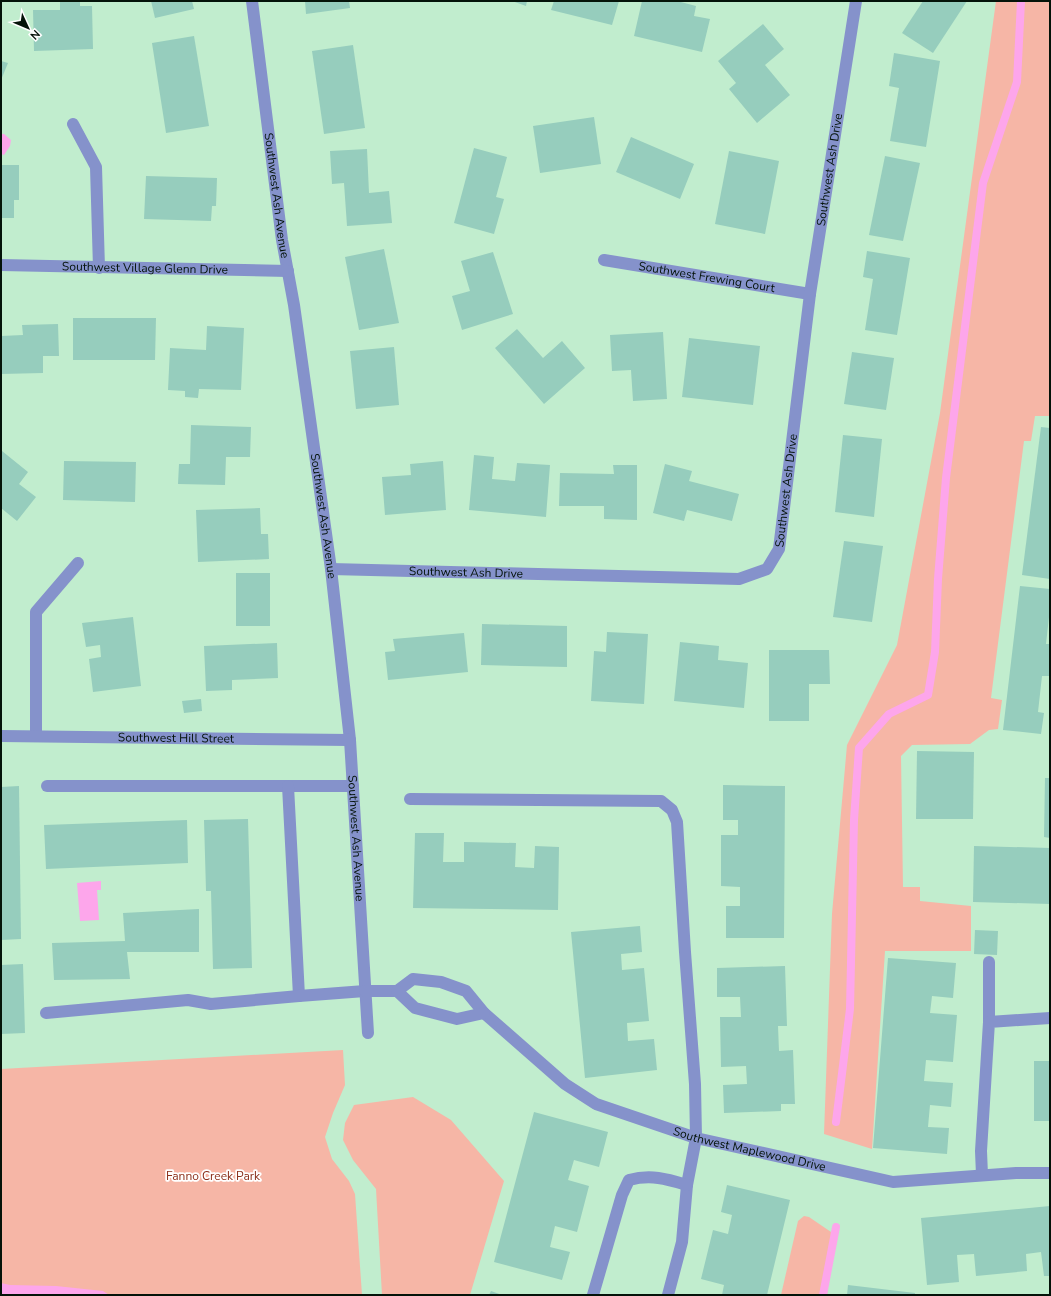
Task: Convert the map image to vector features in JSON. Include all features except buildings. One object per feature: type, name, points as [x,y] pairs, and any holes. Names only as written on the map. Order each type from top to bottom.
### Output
[{"type":"street","name":"Southwest Ash Avenue","points":[[252,1],[282,240],[288,271],[332,569],[350,740],[368,1033]]},
{"type":"street","name":"Southwest Ash Drive","points":[[332,569],[739,579],[767,569],[779,549],[810,294],[856,1]]},
{"type":"street","points":[[73,124],[96,167],[99,268]]},
{"type":"street","name":"Southwest Frewing Court","points":[[604,260],[810,294]]},
{"type":"street","name":"Southwest Village Glenn Drive","points":[[1,265],[288,271]]},
{"type":"street","points":[[36,736],[36,612],[78,564]]},
{"type":"street","name":"Southwest Hill Street","points":[[1,736],[350,740]]},
{"type":"street","points":[[47,786],[353,786]]},
{"type":"street","points":[[288,786],[299,996]]},
{"type":"street","points":[[410,799],[661,801],[672,810],[677,822],[695,1084],[696,1138],[687,1185],[682,1242],[668,1295]]},
{"type":"street","points":[[982,1175],[981,1151],[989,1022],[989,962]]},
{"type":"street","name":"Southwest Maplewood Drive","points":[[397,991],[413,979],[441,982],[466,991],[484,1013],[565,1084],[596,1104],[696,1138],[893,1182],[982,1175],[1050,1172]]},
{"type":"street","points":[[46,1013],[188,1000],[211,1004],[365,991],[397,991],[415,1008],[457,1018],[484,1013]]},
{"type":"street","points":[[989,1022],[1050,1018]]},
{"type":"street","points":[[593,1295],[622,1195],[629,1180],[641,1177],[663,1178],[687,1185]]},
{"type":"green space","points":[[996,1],[1050,1],[1050,416],[1035,416],[1031,441],[1024,441],[991,698],[1002,700],[998,729],[989,730],[970,744],[912,745],[901,756],[903,887],[920,887],[920,901],[971,906],[971,951],[885,951],[872,1149],[824,1134],[832,914],[847,745],[897,645],[940,413]]},
{"type":"green space","name":"Fanno Creek Park","points":[[343,1050],[345,1085],[325,1137],[332,1159],[349,1181],[355,1194],[362,1295],[1,1295],[1,1069]]},
{"type":"green space","points":[[413,1097],[451,1120],[504,1181],[470,1295],[382,1295],[376,1189],[353,1160],[343,1140],[345,1123],[354,1105]]},
{"type":"green space","points":[[804,1216],[809,1217],[831,1232],[833,1239],[827,1295],[781,1295],[798,1221]]},
{"type":"shaded area","points":[[1,134],[4,134],[11,140],[10,146],[4,155],[1,154]]},
{"type":"shaded area","points":[[101,881],[101,890],[97,890],[99,920],[80,921],[77,883]]},
{"type":"shaded area","points":[[1,1283],[10,1285],[56,1286],[103,1291],[109,1295],[1,1295]]},
{"type":"waterway","points":[[836,1122],[850,1009],[854,820],[859,748],[889,714],[928,695],[935,652],[938,579],[946,478],[983,183],[1017,82],[1021,1]]},
{"type":"waterway","points":[[823,1295],[836,1227]]}]
